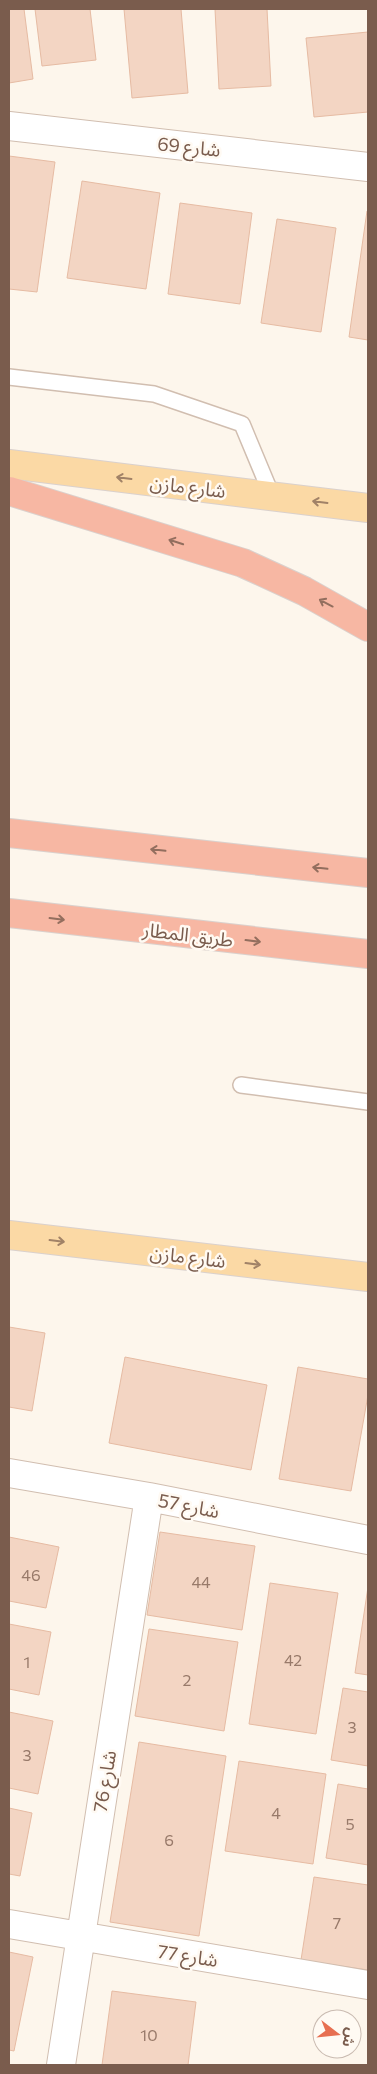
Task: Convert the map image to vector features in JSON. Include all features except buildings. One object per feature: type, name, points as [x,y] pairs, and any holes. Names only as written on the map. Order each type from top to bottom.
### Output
[{"type":"highway","points":[[9,491],[243,563],[304,591],[368,627]]},
{"type":"highway","points":[[9,833],[368,873]]},
{"type":"highway","name":"طريق المطار","points":[[9,913],[368,954]]},
{"type":"main road","name":"شارع مازن","points":[[9,464],[368,508]]},
{"type":"main road","name":"شارع مازن","points":[[9,1235],[368,1277]]},
{"type":"street","name":"شارع 69","points":[[9,126],[368,167]]},
{"type":"street","name":"شارع 57","points":[[9,1473],[149,1497],[368,1540]]},
{"type":"street","name":"شارع 76","points":[[61,2065],[149,1497]]},
{"type":"street","name":"شارع 77","points":[[9,1924],[368,1985]]},
{"type":"lane","points":[[9,377],[154,394],[242,424],[272,496]]},
{"type":"lane","points":[[241,1085],[368,1102]]}]
